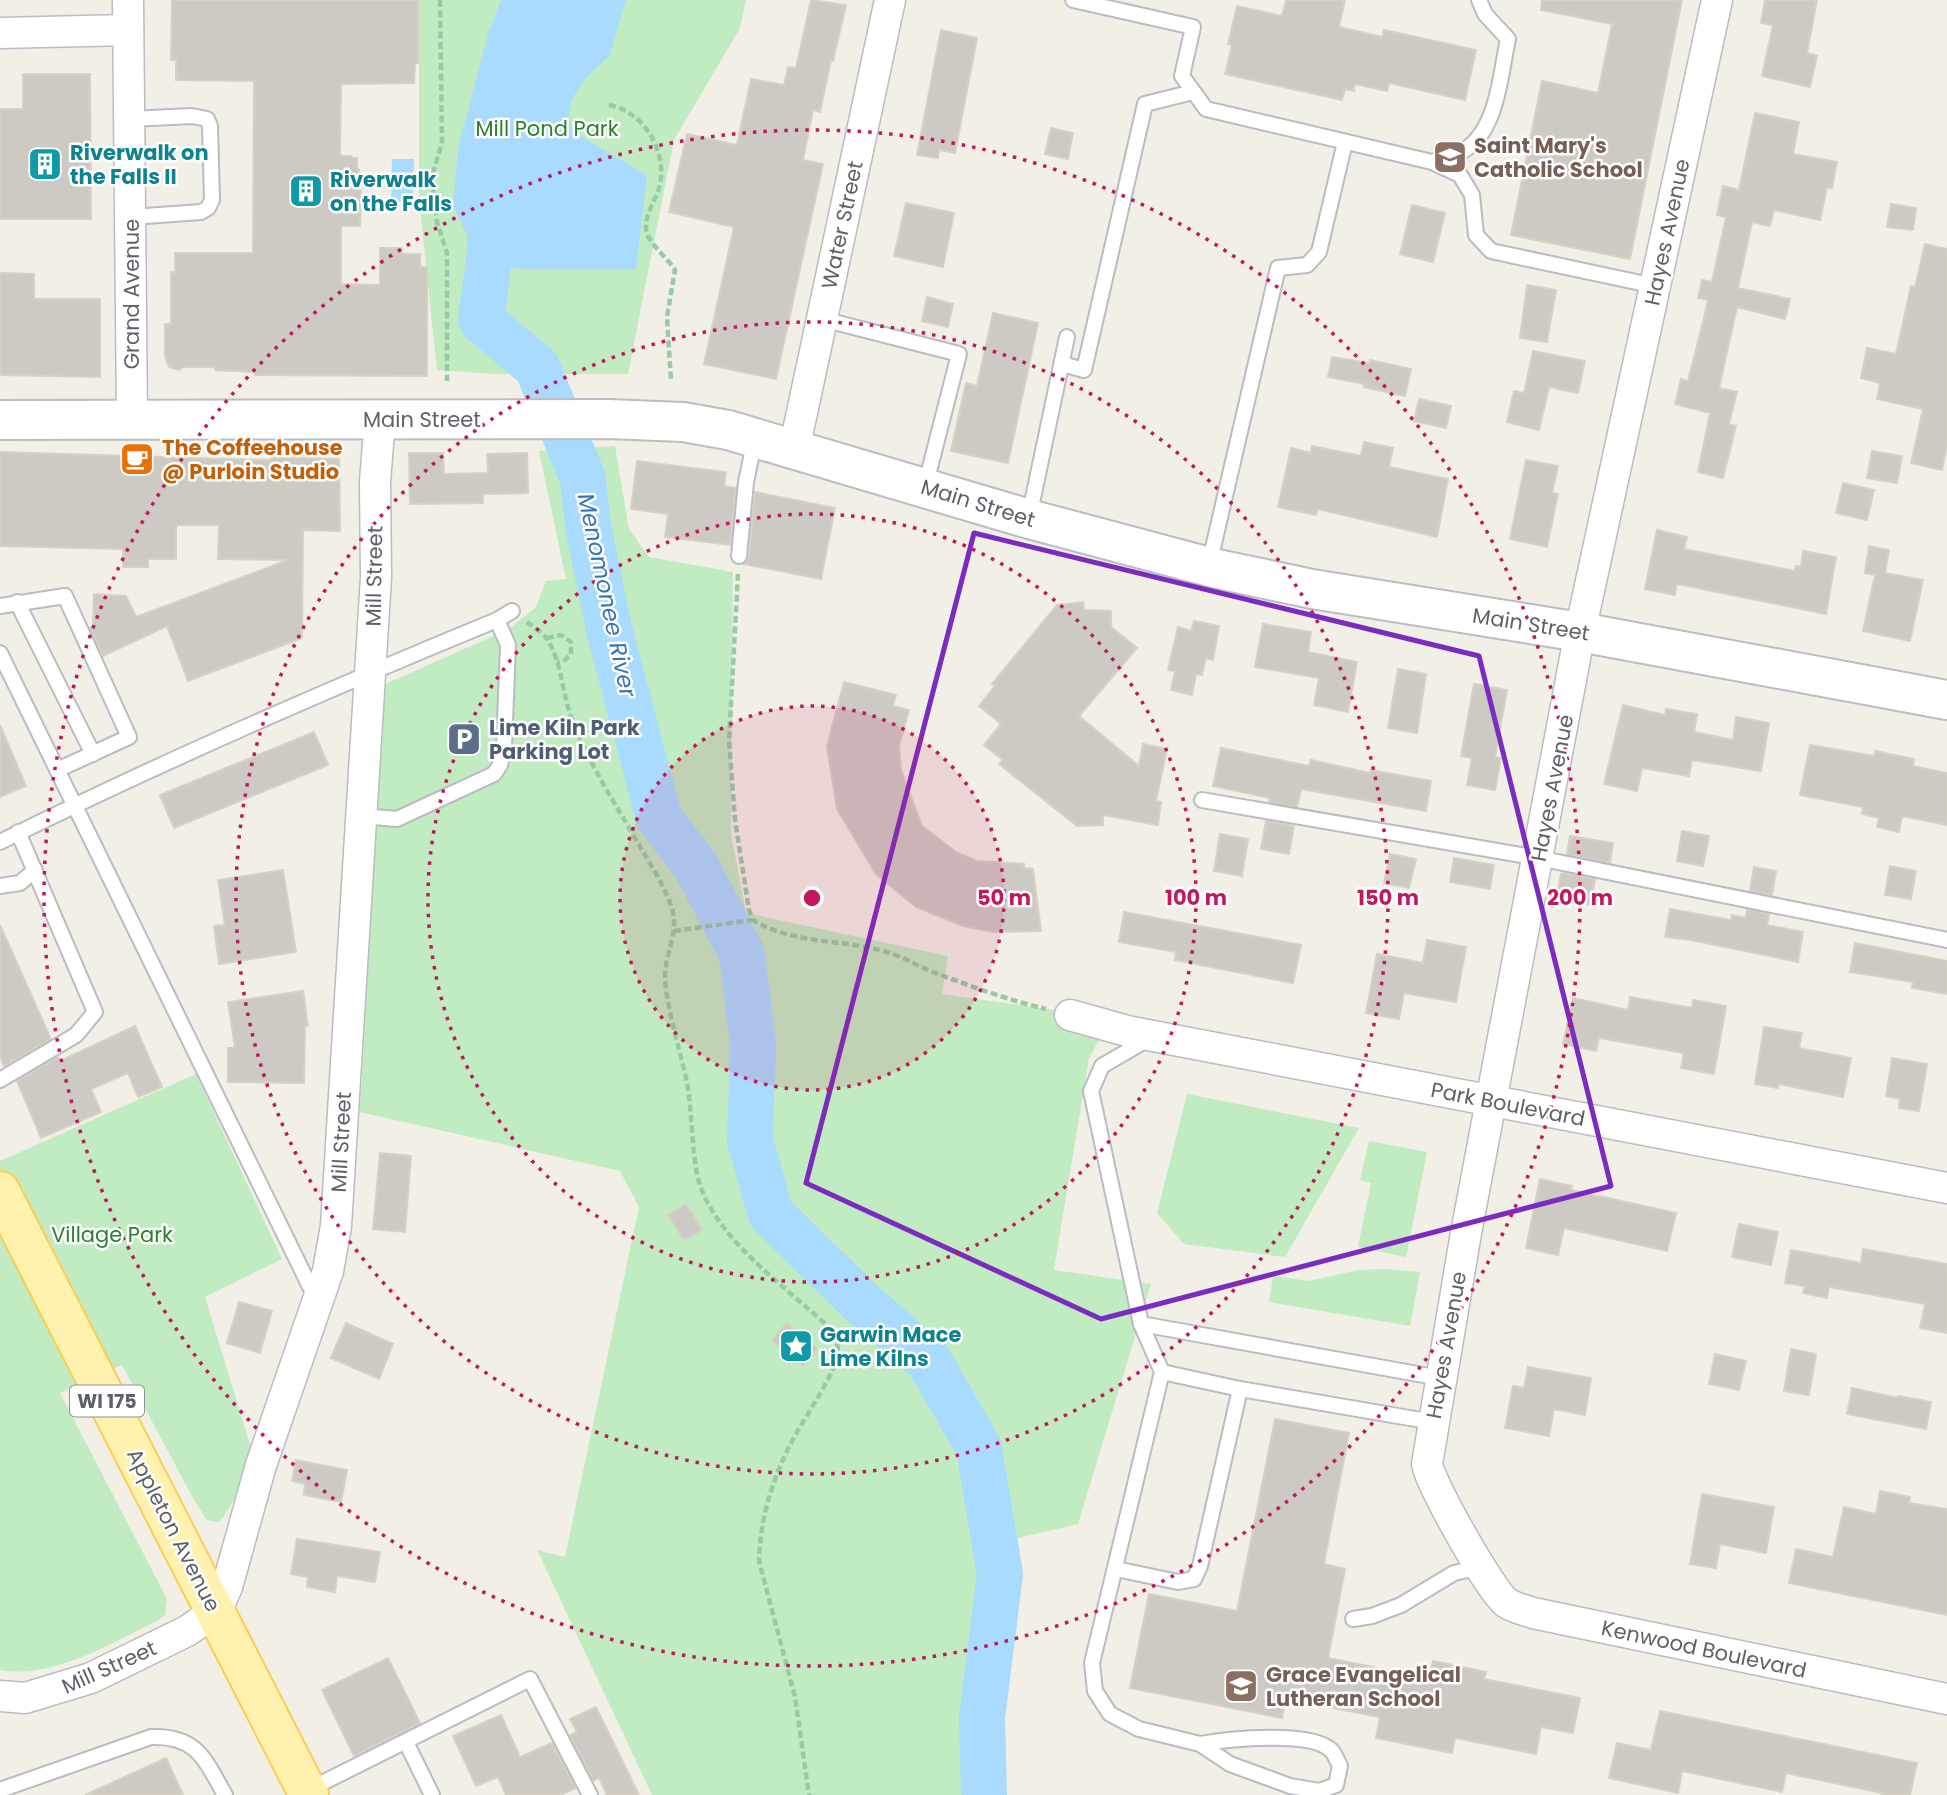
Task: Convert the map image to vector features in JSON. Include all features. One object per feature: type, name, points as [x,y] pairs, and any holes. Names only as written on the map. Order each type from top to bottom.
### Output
[{"type":"main road","name":"Main Street","points":[[0,420],[608,419],[683,422],[728,430],[1028,519],[1209,566],[1312,589],[1580,632],[1947,700]]},
{"type":"main road","name":"Appleton Avenue","points":[[0,1191],[308,1793]]},
{"type":"street","name":"Grand Avenue","points":[[128,0],[132,420]]},
{"type":"street","name":"Water Street","points":[[794,450],[890,0]]},
{"type":"street","name":"Hayes Avenue","points":[[1481,1567],[1428,1473],[1427,1454],[1580,632],[1717,0]]},
{"type":"street","points":[[0,33],[128,30]]},
{"type":"street","name":"Mill Street","points":[[0,1696],[25,1698],[91,1678],[187,1631],[216,1611],[227,1587],[261,1465],[328,1271],[336,1226],[371,672],[376,576],[375,482],[380,419]]},
{"type":"street","name":"Park Boulevard","points":[[1070,1015],[1154,1036],[1947,1188]]},
{"type":"street","name":"Kenwood Boulevard","points":[[1481,1567],[1498,1595],[1507,1603],[1533,1613],[1947,1699]]},
{"type":"lane","points":[[1073,0],[1194,27],[1182,76],[1206,109],[1432,162],[1461,175],[1472,195],[1476,235],[1491,251],[1655,286]]},
{"type":"lane","points":[[1432,162],[1461,152],[1479,137],[1492,113],[1508,39],[1485,15],[1479,0]]},
{"type":"lane","points":[[1062,364],[1084,370],[1145,104],[1193,92]]},
{"type":"lane","points":[[130,119],[192,116],[207,119],[211,126],[212,200],[205,211],[132,217]]},
{"type":"lane","points":[[1209,566],[1278,268],[1307,265],[1319,252],[1345,142]]},
{"type":"lane","points":[[822,319],[959,354],[925,487]]},
{"type":"lane","points":[[1028,519],[1067,337]]},
{"type":"lane","points":[[740,556],[746,482],[755,438]]},
{"type":"lane","points":[[0,606],[65,596],[129,737],[57,770]]},
{"type":"lane","points":[[17,602],[93,754]]},
{"type":"lane","points":[[0,842],[74,805],[371,672],[497,620],[512,611]]},
{"type":"lane","points":[[361,816],[397,819],[494,774],[500,765],[504,747],[508,645],[497,620]]},
{"type":"lane","points":[[0,653],[318,1303]]},
{"type":"lane","points":[[1202,800],[1538,858],[1947,940]]},
{"type":"lane","points":[[0,1080],[76,1035],[95,1012],[18,832]]},
{"type":"lane","points":[[0,887],[20,883],[35,870]]},
{"type":"lane","points":[[1154,1036],[1102,1066],[1091,1091],[1141,1324],[1161,1372],[1092,1663],[1095,1690],[1110,1714],[1139,1729],[1200,1744],[1230,1764],[1290,1786],[1320,1791],[1336,1785],[1340,1766],[1332,1751],[1309,1740],[1232,1739],[1200,1744]]},
{"type":"lane","points":[[1141,1324],[1440,1378]]},
{"type":"lane","points":[[1161,1372],[1240,1389],[1433,1422]]},
{"type":"lane","points":[[1116,1569],[1178,1582],[1194,1579],[1200,1566],[1240,1389]]},
{"type":"lane","points":[[1353,1619],[1372,1616],[1401,1605],[1454,1573],[1481,1567]]},
{"type":"lane","points":[[308,1793],[530,1679],[590,1795]]},
{"type":"lane","points":[[0,1790],[151,1737],[170,1736],[187,1742],[203,1757],[225,1795]]},
{"type":"lane","points":[[406,1742],[432,1795]]},
{"type":"path","points":[[440,0],[442,142],[432,177],[437,222],[447,253],[447,381]]},
{"type":"path","points":[[609,105],[627,110],[641,120],[651,135],[657,152],[662,177],[646,223],[648,236],[676,270],[667,317],[671,381]]},
{"type":"path","points":[[740,556],[729,741],[736,820],[750,920]]},
{"type":"path","points":[[512,611],[547,638],[557,662],[572,721],[661,883],[673,913],[674,931],[667,955],[665,977],[669,1007],[687,1083],[702,1191],[719,1222],[746,1252],[833,1331],[839,1351],[831,1376],[784,1459],[771,1492],[760,1540],[759,1561],[795,1697],[809,1795]]},
{"type":"path","points":[[526,629],[534,627]]},
{"type":"path","points":[[547,638],[561,635],[571,642],[572,650],[568,657],[557,662]]},
{"type":"path","points":[[674,931],[750,920],[780,934],[867,947],[893,954],[931,971],[1024,1004],[1070,1015]]},
{"type":"highlighted area","points":[[974,533],[1479,656],[1611,1186],[1101,1319],[806,1183]]},
{"type":"green space","name":"Mill Pond Park","points":[[419,0],[746,0],[740,28],[674,140],[628,374],[495,374],[437,370],[419,198]]},
{"type":"green space","points":[[615,446],[629,529],[649,557],[733,572],[731,834],[746,913],[948,956],[942,994],[1111,1018],[1089,1058],[1054,1270],[1151,1284],[1078,1524],[975,1548],[985,1600],[972,1711],[969,1795],[652,1795],[537,1550],[565,1557],[639,1207],[620,1171],[360,1112],[383,711],[381,686],[509,629],[536,607],[546,581],[566,579],[539,451]]},
{"type":"green space","name":"Village Park","points":[[196,1074],[282,1259],[205,1297],[252,1451],[243,1483],[219,1522],[207,1520],[122,1365],[60,1393],[167,1599],[165,1615],[102,1648],[61,1664],[20,1672],[0,1670],[0,1161]]},
{"type":"green space","points":[[1187,1094],[1359,1128],[1285,1257],[1184,1244],[1157,1213]]},
{"type":"green space","points":[[1369,1141],[1427,1152],[1406,1257],[1358,1247],[1371,1183],[1360,1180]]},
{"type":"green space","points":[[1358,1270],[1420,1272],[1410,1326],[1269,1302],[1273,1276],[1309,1281]]},
{"type":"water","points":[[501,0],[626,0],[609,56],[584,80],[572,99],[568,118],[575,133],[647,175],[636,270],[466,268],[468,237],[453,206],[458,149],[489,31]]},
{"type":"water","points":[[392,159],[414,159],[413,202],[391,201]]},
{"type":"building","name":"Riverwalk on the Falls","points":[[172,0],[418,0],[418,63],[415,63],[414,83],[341,84],[340,156],[357,158],[361,203],[360,226],[341,226],[341,284],[380,285],[380,248],[402,248],[402,254],[420,254],[420,267],[427,267],[427,376],[255,375],[254,372],[215,370],[215,367],[183,367],[179,370],[169,367],[165,356],[165,324],[171,324],[171,272],[175,273],[175,253],[253,253],[254,81],[176,80],[176,60],[171,60]]},
{"type":"building","points":[[811,0],[846,5],[820,112],[813,110],[803,160],[823,164],[776,379],[704,364],[734,227],[669,212],[687,134],[737,145],[751,79],[784,85],[788,67],[796,68]]},
{"type":"building","points":[[1286,0],[1345,0],[1339,27],[1382,37],[1384,30],[1476,50],[1465,100],[1389,83],[1387,91],[1355,84],[1354,91],[1345,89],[1342,100],[1225,74],[1232,45],[1228,44],[1237,6],[1282,16]]},
{"type":"building","points":[[1542,0],[1682,0],[1630,259],[1511,235],[1542,81],[1598,93],[1612,24],[1541,10]]},
{"type":"building","points":[[1765,0],[1817,0],[1807,53],[1817,56],[1810,87],[1762,76],[1773,25],[1761,23]]},
{"type":"building","points":[[941,30],[977,38],[955,153],[939,150],[938,158],[917,155]]},
{"type":"building","name":"Riverwalk on the Falls II","points":[[23,74],[90,74],[91,219],[0,219],[0,109],[23,109]]},
{"type":"building","points":[[1755,113],[1799,122],[1793,154],[1837,162],[1832,188],[1827,187],[1820,220],[1774,210],[1770,226],[1752,222],[1738,288],[1790,299],[1785,319],[1737,307],[1719,388],[1737,392],[1729,424],[1736,426],[1723,478],[1698,472],[1710,413],[1675,404],[1681,379],[1688,381],[1708,300],[1698,298],[1702,280],[1712,282],[1726,217],[1717,215],[1723,186],[1739,190]]},
{"type":"building","points":[[1051,128],[1073,133],[1068,159],[1045,154]]},
{"type":"building","points":[[906,203],[954,213],[943,267],[894,256]]},
{"type":"building","points":[[1891,204],[1916,208],[1913,230],[1887,227]]},
{"type":"building","points":[[1412,205],[1445,213],[1433,262],[1400,254]]},
{"type":"building","points":[[1925,244],[1947,249],[1947,445],[1942,470],[1911,463],[1923,409],[1877,399],[1880,383],[1861,378],[1867,348],[1896,354],[1911,286],[1915,287]]},
{"type":"building","points":[[0,273],[34,274],[34,299],[100,299],[100,377],[0,375]]},
{"type":"building","points":[[1527,285],[1556,290],[1547,342],[1520,338]]},
{"type":"building","points":[[927,297],[953,304],[948,327],[922,321]]},
{"type":"building","points":[[993,313],[1038,323],[1008,463],[951,451],[966,383],[977,386]]},
{"type":"building","points":[[1533,351],[1585,361],[1578,393],[1549,387],[1539,430],[1507,422],[1514,391],[1524,393]]},
{"type":"building","points":[[1332,357],[1369,363],[1370,360],[1411,369],[1405,396],[1328,377]]},
{"type":"building","points":[[1419,399],[1451,406],[1446,428],[1414,421]]},
{"type":"building","points":[[1364,442],[1393,448],[1389,467],[1448,479],[1437,537],[1318,509],[1316,515],[1278,507],[1291,448],[1311,453],[1312,446],[1361,456]]},
{"type":"building","points":[[1872,451],[1902,456],[1897,483],[1867,478]]},
{"type":"building","points":[[0,452],[268,460],[275,457],[339,459],[340,531],[303,530],[302,638],[188,681],[167,626],[103,656],[90,628],[93,627],[94,594],[126,596],[136,617],[288,560],[218,559],[219,525],[176,525],[176,559],[148,559],[148,567],[123,567],[123,549],[0,546]]},
{"type":"building","points":[[409,453],[443,453],[444,474],[488,473],[487,454],[527,453],[528,493],[483,494],[483,503],[410,504]]},
{"type":"building","points":[[1526,460],[1558,466],[1552,493],[1558,494],[1547,547],[1510,539]]},
{"type":"building","points":[[637,461],[726,472],[724,486],[736,488],[730,545],[665,537],[668,514],[631,509]]},
{"type":"building","points":[[1843,483],[1874,490],[1867,520],[1836,513]]},
{"type":"building","points":[[755,492],[835,508],[821,579],[744,564],[749,557]]},
{"type":"building","points":[[1657,530],[1687,537],[1684,549],[1795,571],[1796,566],[1801,567],[1803,551],[1836,557],[1826,614],[1677,584],[1675,595],[1645,589]]},
{"type":"building","points":[[1869,546],[1889,550],[1885,573],[1923,580],[1910,641],[1863,631],[1875,575],[1865,573]]},
{"type":"building","points":[[1083,602],[1084,610],[1111,611],[1111,627],[1137,648],[1079,716],[1139,766],[1143,744],[1167,749],[1156,801],[1161,802],[1158,825],[1103,815],[1103,825],[1077,826],[999,764],[1003,760],[984,745],[1001,724],[979,706],[995,686],[992,684],[1057,605]]},
{"type":"building","points":[[1194,621],[1219,626],[1213,660],[1206,658],[1202,675],[1196,674],[1192,695],[1171,690],[1175,671],[1168,670],[1178,627],[1191,631]]},
{"type":"building","points":[[1263,624],[1311,632],[1308,652],[1357,662],[1348,712],[1314,705],[1319,678],[1255,667]]},
{"type":"building","points":[[1398,669],[1426,674],[1417,733],[1388,728]]},
{"type":"building","points":[[844,682],[896,695],[893,706],[909,710],[899,746],[901,770],[922,826],[956,852],[977,861],[1024,864],[1024,868],[1033,869],[1041,931],[993,932],[963,926],[916,907],[876,874],[837,809],[827,746]]},
{"type":"building","points":[[1474,684],[1507,690],[1495,757],[1501,758],[1495,790],[1467,785],[1472,758],[1461,756]]},
{"type":"building","points":[[1623,705],[1665,715],[1666,709],[1697,714],[1694,732],[1733,740],[1736,717],[1769,723],[1761,771],[1692,760],[1689,776],[1642,768],[1637,791],[1604,784]]},
{"type":"building","points":[[0,725],[26,786],[0,797]]},
{"type":"building","points":[[314,732],[328,765],[174,828],[160,795]]},
{"type":"building","points":[[1810,745],[1874,756],[1875,751],[1914,759],[1913,766],[1947,773],[1947,825],[1902,816],[1899,832],[1877,827],[1879,818],[1862,814],[1863,807],[1800,795]]},
{"type":"building","points":[[1221,748],[1309,766],[1311,760],[1370,773],[1371,770],[1431,781],[1426,811],[1301,789],[1297,807],[1269,802],[1270,798],[1213,786]]},
{"type":"building","points":[[1266,821],[1294,826],[1289,854],[1261,849]]},
{"type":"building","points":[[1682,831],[1709,836],[1703,866],[1677,861]]},
{"type":"building","points":[[1220,834],[1248,839],[1242,876],[1214,871]]},
{"type":"building","points":[[1570,836],[1613,843],[1610,863],[1567,854]]},
{"type":"building","points":[[1390,854],[1416,859],[1409,888],[1384,883]]},
{"type":"building","points":[[1454,858],[1494,865],[1490,889],[1450,882]]},
{"type":"building","points":[[1890,866],[1916,871],[1911,899],[1885,895]]},
{"type":"building","points":[[1754,867],[1776,871],[1772,895],[1750,891]]},
{"type":"building","points":[[283,870],[296,952],[219,964],[214,926],[225,925],[218,880]]},
{"type":"building","points":[[1561,874],[1595,879],[1591,905],[1556,899]]},
{"type":"building","points":[[1670,909],[1731,920],[1732,915],[1746,918],[1747,910],[1769,914],[1767,925],[1803,932],[1798,962],[1665,937]]},
{"type":"building","points":[[1124,912],[1301,945],[1293,983],[1175,960],[1176,952],[1119,942]]},
{"type":"building","points":[[0,925],[51,1039],[4,1066],[0,1056]]},
{"type":"building","points":[[1427,940],[1466,947],[1456,1002],[1404,993],[1399,1019],[1366,1013],[1377,954],[1423,963]]},
{"type":"building","points":[[1855,943],[1947,961],[1947,994],[1912,988],[1913,982],[1850,972]]},
{"type":"building","points":[[303,991],[308,1026],[305,1026],[304,1083],[228,1082],[228,1048],[235,1048],[228,1002]]},
{"type":"building","points":[[1630,997],[1692,1008],[1693,1000],[1726,1006],[1714,1074],[1681,1068],[1684,1053],[1599,1038],[1596,1051],[1563,1044],[1573,998],[1628,1010]]},
{"type":"building","points":[[135,1026],[162,1087],[138,1097],[128,1073],[91,1089],[101,1112],[41,1138],[17,1081],[58,1057],[60,1061]]},
{"type":"building","points":[[1764,1027],[1802,1033],[1799,1048],[1851,1058],[1843,1097],[1779,1084],[1778,1088],[1755,1084]]},
{"type":"building","points":[[1892,1058],[1927,1064],[1919,1111],[1899,1108],[1900,1099],[1886,1096]]},
{"type":"building","points":[[380,1153],[411,1156],[405,1232],[373,1229]]},
{"type":"building","points":[[1540,1179],[1572,1186],[1571,1190],[1676,1213],[1667,1251],[1564,1228],[1558,1255],[1526,1248]]},
{"type":"building","points":[[686,1204],[702,1230],[684,1240],[668,1215]]},
{"type":"building","points":[[1739,1224],[1778,1232],[1771,1265],[1732,1257]]},
{"type":"building","points":[[1863,1249],[1947,1264],[1947,1333],[1920,1328],[1925,1304],[1829,1287],[1827,1298],[1803,1293],[1805,1286],[1785,1283],[1791,1250],[1861,1263]]},
{"type":"building","points":[[239,1302],[272,1311],[260,1353],[227,1343]]},
{"type":"building","points":[[346,1323],[393,1344],[379,1379],[331,1358]]},
{"type":"building","points":[[787,1323],[817,1349],[803,1366],[772,1340]]},
{"type":"building","points":[[1791,1349],[1816,1354],[1809,1395],[1784,1391]]},
{"type":"building","points":[[1715,1354],[1746,1361],[1739,1390],[1709,1384]]},
{"type":"building","points":[[1528,1367],[1591,1378],[1585,1415],[1554,1409],[1549,1436],[1505,1428],[1513,1386],[1524,1388]]},
{"type":"building","points":[[1852,1388],[1931,1402],[1926,1429],[1847,1414]]},
{"type":"building","points":[[1275,1419],[1349,1433],[1324,1564],[1345,1569],[1328,1658],[1429,1678],[1433,1661],[1486,1672],[1484,1679],[1580,1698],[1573,1733],[1541,1727],[1536,1754],[1455,1738],[1452,1753],[1376,1738],[1380,1717],[1286,1699],[1282,1718],[1130,1688],[1149,1594],[1237,1611]]},
{"type":"building","points":[[296,1460],[347,1470],[341,1502],[304,1495],[305,1484],[292,1481]]},
{"type":"building","points":[[1880,1491],[1910,1497],[1909,1503],[1947,1509],[1947,1615],[1789,1583],[1796,1549],[1833,1557],[1844,1507],[1876,1514]]},
{"type":"building","points":[[1702,1494],[1774,1507],[1766,1553],[1720,1544],[1716,1568],[1690,1564]]},
{"type":"building","points":[[297,1539],[380,1552],[375,1582],[337,1576],[335,1592],[307,1587],[308,1577],[291,1574]]},
{"type":"building","points":[[388,1658],[420,1723],[354,1756],[322,1690]]},
{"type":"building","points":[[596,1707],[639,1795],[607,1795],[599,1778],[593,1781],[570,1735],[577,1732],[570,1719]]},
{"type":"building","points":[[1660,1711],[1917,1763],[1910,1795],[1881,1795],[1882,1793],[1786,1773],[1782,1792],[1682,1771],[1678,1793],[1609,1778],[1617,1743],[1651,1750]]},
{"type":"building","points":[[501,1715],[520,1757],[552,1743],[576,1788],[561,1795],[506,1795],[498,1777],[476,1786],[453,1736]]},
{"type":"building","points":[[166,1758],[183,1795],[85,1795]]},
{"type":"waterway","name":"Menomonee River","points":[[496,207],[481,320],[537,367],[583,479],[588,526],[609,629],[659,818],[696,866],[742,954],[753,1044],[750,1141],[771,1214],[862,1303],[929,1361],[979,1448],[1000,1574],[982,1718],[984,1795]]},
{"type":"place","name":"Saint Mary's Catholic School","points":[[1450,157]]},
{"type":"place","name":"Riverwalk on the Falls II","points":[[45,164]]},
{"type":"place","name":"Riverwalk on the Falls","points":[[306,191]]},
{"type":"place","name":"The Coffeehouse @ Purloin Studio","points":[[137,459]]},
{"type":"place","name":"Lime Kiln Park Parking Lot","points":[[464,739]]},
{"type":"place","name":"Garwin Mace Lime Kilns","points":[[796,1346]]},
{"type":"place","name":"Grace Evangelical Lutheran School","points":[[1241,1686]]}]
